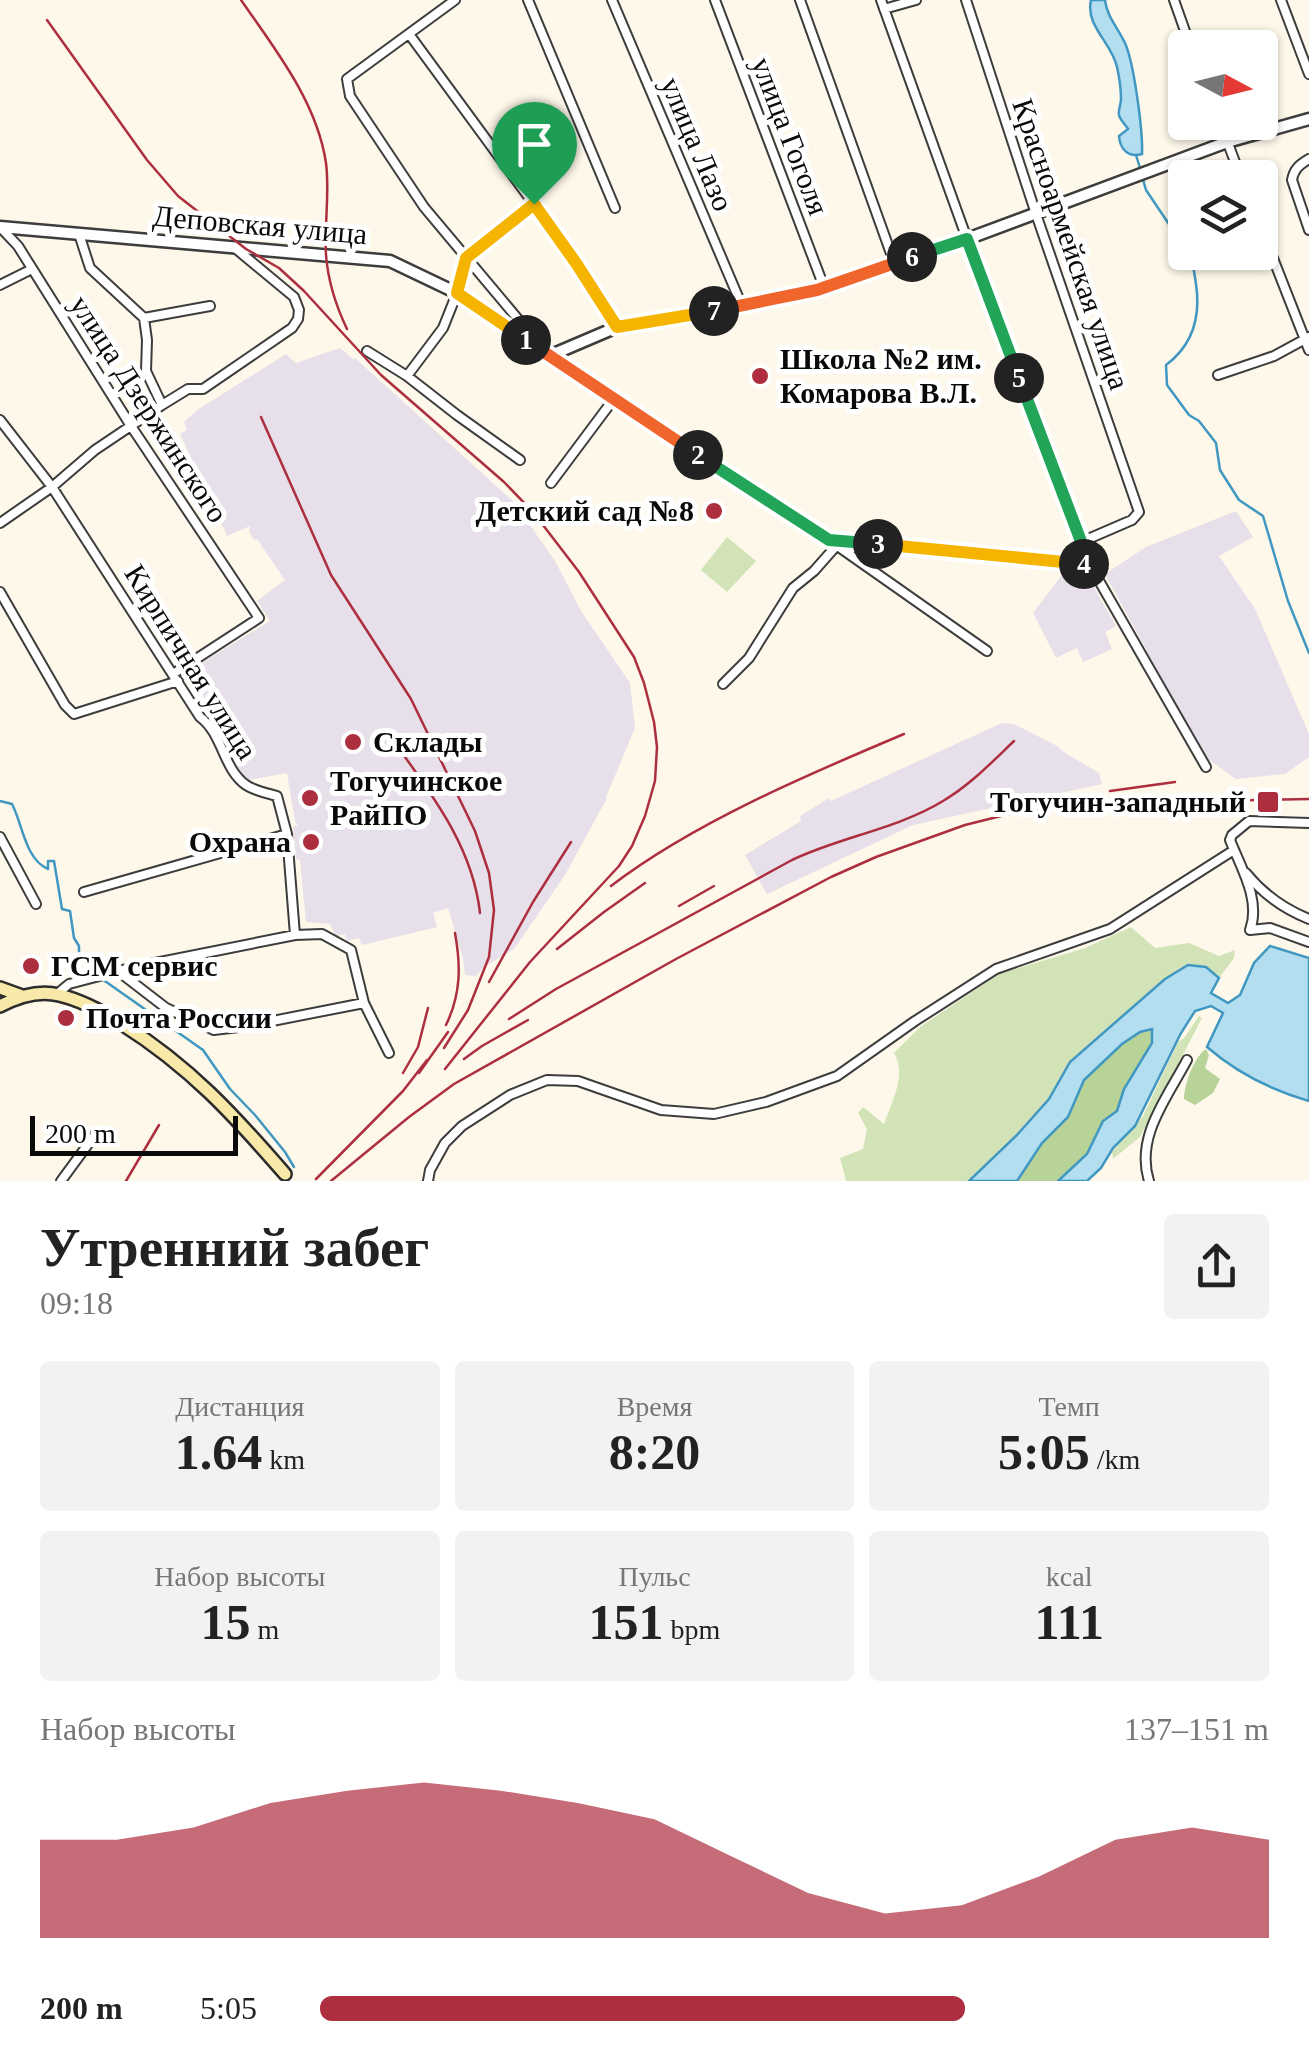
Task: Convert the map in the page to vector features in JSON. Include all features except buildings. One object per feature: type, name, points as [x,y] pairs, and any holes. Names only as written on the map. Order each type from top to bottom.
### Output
[{"type":"main road","points":[[0,988],[22,996]]},
{"type":"main road","points":[[0,1006],[22,996],[57,994],[85,1004],[142,1037],[210,1090],[283,1176]]},
{"type":"street","points":[[455,0],[409,34],[576,263],[617,327]]},
{"type":"street","points":[[528,0],[615,208]]},
{"type":"street","name":"улица Лазо","points":[[612,0],[742,306]]},
{"type":"street","name":"улица Гоголя","points":[[714,0],[824,287]]},
{"type":"street","points":[[800,0],[894,262]]},
{"type":"street","points":[[916,0],[882,5],[1081,542],[1090,565],[1206,767]]},
{"type":"street","name":"Красноармейская улица","points":[[966,0],[1139,512],[1132,520],[1081,542]]},
{"type":"street","points":[[1174,0],[1185,30]]},
{"type":"street","points":[[1281,0],[1309,74]]},
{"type":"street","name":"Деповская улица","points":[[409,34],[347,80],[350,96],[424,207],[549,356]]},
{"type":"street","points":[[549,356],[617,327],[742,306],[824,287],[967,239],[1228,142],[1309,119]]},
{"type":"street","points":[[1228,142],[1235,160]]},
{"type":"street","points":[[1309,159],[1299,164],[1292,180],[1309,230]]},
{"type":"street","points":[[408,376],[444,328],[466,258],[534,204]]},
{"type":"street","name":"Деповская улица","points":[[0,227],[390,261],[457,293],[833,542],[987,651]]},
{"type":"street","name":"улица Дзержинского","points":[[0,227],[18,246],[131,426],[259,618],[176,678]]},
{"type":"street","points":[[79,234],[90,268],[144,318],[146,371],[162,404]]},
{"type":"street","points":[[0,523],[162,404],[188,390],[203,389],[292,328],[299,310],[294,297],[235,248]]},
{"type":"street","points":[[0,285],[32,268]]},
{"type":"street","points":[[1278,268],[1309,350]]},
{"type":"street","points":[[144,318],[210,306]]},
{"type":"street","points":[[1218,375],[1274,356],[1307,338]]},
{"type":"street","points":[[367,351],[408,376],[520,460]]},
{"type":"street","points":[[551,484],[614,400]]},
{"type":"street","name":"Кирпичная улица","points":[[0,420],[52,487],[200,717],[218,738],[240,780],[252,789],[277,796],[287,834],[295,935]]},
{"type":"street","points":[[723,684],[749,658],[793,588],[814,571],[833,542],[1090,565]]},
{"type":"street","points":[[0,592],[65,706],[74,714],[176,678]]},
{"type":"street","points":[[1309,823],[1249,821],[1230,840],[1253,901],[1250,930],[1270,928],[1309,942]]},
{"type":"street","points":[[84,892],[287,834]]},
{"type":"street","points":[[0,837],[36,904]]},
{"type":"street","points":[[428,1181],[445,1143],[462,1126],[510,1095],[547,1080],[578,1081],[661,1110],[714,1114],[766,1102],[836,1076],[996,969],[1110,929],[1234,850]]},
{"type":"street","points":[[1238,861],[1262,891],[1309,919]]},
{"type":"street","points":[[57,994],[70,984],[118,971],[295,935],[322,934],[351,950],[364,1003],[389,1053]]},
{"type":"street","points":[[118,971],[166,1008],[214,1030],[364,1003]]},
{"type":"street","points":[[85,1004],[86,979]]},
{"type":"street","points":[[1150,1181],[1144,1158],[1147,1139],[1187,1060]]},
{"type":"street","points":[[61,1181],[97,1132]]},
{"type":"shaded area","points":[[340,348],[514,502],[630,683],[635,728],[607,798],[565,875],[514,949],[476,976],[465,975],[448,908],[433,913],[437,927],[362,945],[359,938],[347,941],[345,934],[336,936],[330,924],[306,922],[293,827],[298,826],[287,773],[244,778],[190,670],[270,621],[257,601],[285,580],[254,540],[250,526],[227,536],[180,434],[187,430],[184,422],[286,354],[296,363]]},
{"type":"shaded area","points":[[1236,511],[1253,537],[1219,556],[1255,609],[1309,734],[1309,757],[1285,774],[1236,779],[1204,756],[1105,574],[1146,547]]},
{"type":"shaded area","points":[[1065,571],[1087,575],[1116,626],[1105,632],[1112,649],[1083,662],[1077,648],[1056,658],[1033,613]]},
{"type":"shaded area","points":[[1002,723],[1014,724],[1059,747],[1099,773],[1102,784],[913,825],[767,894],[745,855],[801,821],[800,816],[829,798],[831,801]]},
{"type":"green space","points":[[727,537],[756,561],[727,592],[701,570]]},
{"type":"green space","points":[[1131,927],[1155,948],[1189,943],[1219,956],[1235,950],[1234,958],[1219,978],[1206,967],[1188,965],[1165,979],[1070,1062],[1049,1099],[969,1181],[846,1181],[840,1158],[863,1149],[867,1129],[858,1113],[863,1107],[884,1124],[899,1079],[894,1053],[920,1027],[999,974],[1085,948]]},
{"type":"green space","points":[[1199,1016],[1202,1018],[1140,1137],[1113,1159],[1112,1152],[1143,1116],[1178,1042]]},
{"type":"green space","points":[[1152,1028],[1153,1043],[1124,1089],[1117,1111],[1103,1121],[1087,1154],[1058,1181],[1017,1181],[1042,1143],[1068,1117],[1084,1080],[1122,1044]]},
{"type":"green space","points":[[1206,1049],[1209,1055],[1205,1068],[1220,1079],[1213,1093],[1195,1105],[1184,1099],[1186,1086]]},
{"type":"water","points":[[1091,0],[1105,0],[1125,43],[1137,97],[1142,154],[1129,153],[1121,145],[1119,136],[1128,129],[1119,115],[1118,71],[1095,26]]},
{"type":"water","points":[[1270,946],[1309,958],[1309,1101],[1255,1080],[1207,1047],[1223,1013],[1211,1006],[1195,1011],[1135,1126],[1087,1181],[1058,1181],[1087,1154],[1103,1121],[1117,1111],[1124,1089],[1152,1043],[1152,1029],[1122,1044],[1084,1080],[1068,1117],[1042,1143],[1017,1181],[969,1181],[1049,1099],[1070,1062],[1165,979],[1188,965],[1206,967],[1219,978],[1211,993],[1228,1003],[1240,995],[1254,963]]},
{"type":"waterway","points":[[1136,155],[1140,168]]},
{"type":"waterway","points":[[1142,176],[1146,190],[1168,223]]},
{"type":"waterway","points":[[1194,270],[1196,319],[1189,340],[1166,365],[1167,385],[1216,443],[1220,470],[1239,500],[1263,516],[1288,601],[1309,653]]},
{"type":"waterway","points":[[0,801],[12,804],[34,858],[48,869],[48,861],[54,861],[62,909],[70,911],[79,955],[94,970]]},
{"type":"waterway","points":[[102,979],[203,1050],[294,1167]]},
{"type":"railway","points":[[241,0],[293,77],[321,140],[327,175],[327,265],[347,329]]},
{"type":"railway","points":[[47,20],[147,160],[178,196],[246,249],[279,268],[381,375],[533,512],[579,572],[634,657],[644,683],[657,747],[655,781],[632,846],[619,866],[530,962],[445,1069]]},
{"type":"railway","points":[[261,417],[331,575],[411,699],[475,831],[489,873],[494,910],[489,957],[468,1010],[444,1048]]},
{"type":"railway","points":[[611,886],[715,821],[904,734]]},
{"type":"railway","points":[[509,1019],[556,989],[792,860],[925,811],[971,781],[1014,741]]},
{"type":"railway","points":[[400,750],[461,847],[480,913]]},
{"type":"railway","points":[[1110,791],[1175,782]]},
{"type":"railway","points":[[331,1181],[454,1084],[676,959],[876,857],[965,825],[1046,809],[1101,803],[1309,799]]},
{"type":"railway","points":[[489,982],[571,842]]},
{"type":"railway","points":[[557,949],[645,883]]},
{"type":"railway","points":[[679,906],[714,886]]},
{"type":"railway","points":[[446,1025],[458,980],[455,933]]},
{"type":"railway","points":[[403,1073],[418,1047],[428,1008]]},
{"type":"railway","points":[[464,1059],[528,1020]]},
{"type":"railway","points":[[419,1073],[448,1032]]},
{"type":"railway","points":[[316,1179],[403,1091],[427,1060]]},
{"type":"railway","points":[[126,1181],[159,1125]]},
{"type":"place","name":"Школа №2 им. Комарова В.Л.","points":[[760,376]]},
{"type":"place","name":"Детский сад №8","points":[[714,511]]},
{"type":"place","name":"Склады","points":[[353,742]]},
{"type":"place","name":"Тогучинское РайПО","points":[[310,798]]},
{"type":"place","name":"Тогучин-западный","points":[[1268,802]]},
{"type":"place","name":"Охрана","points":[[311,842]]},
{"type":"place","name":"ГСМ сервис","points":[[31,966]]},
{"type":"place","name":"Почта России","points":[[66,1018]]},
{"type":"route","points":[[534,204],[617,327],[817,290],[967,239],[1090,565],[829,540],[457,293],[466,258],[534,204]]}]
